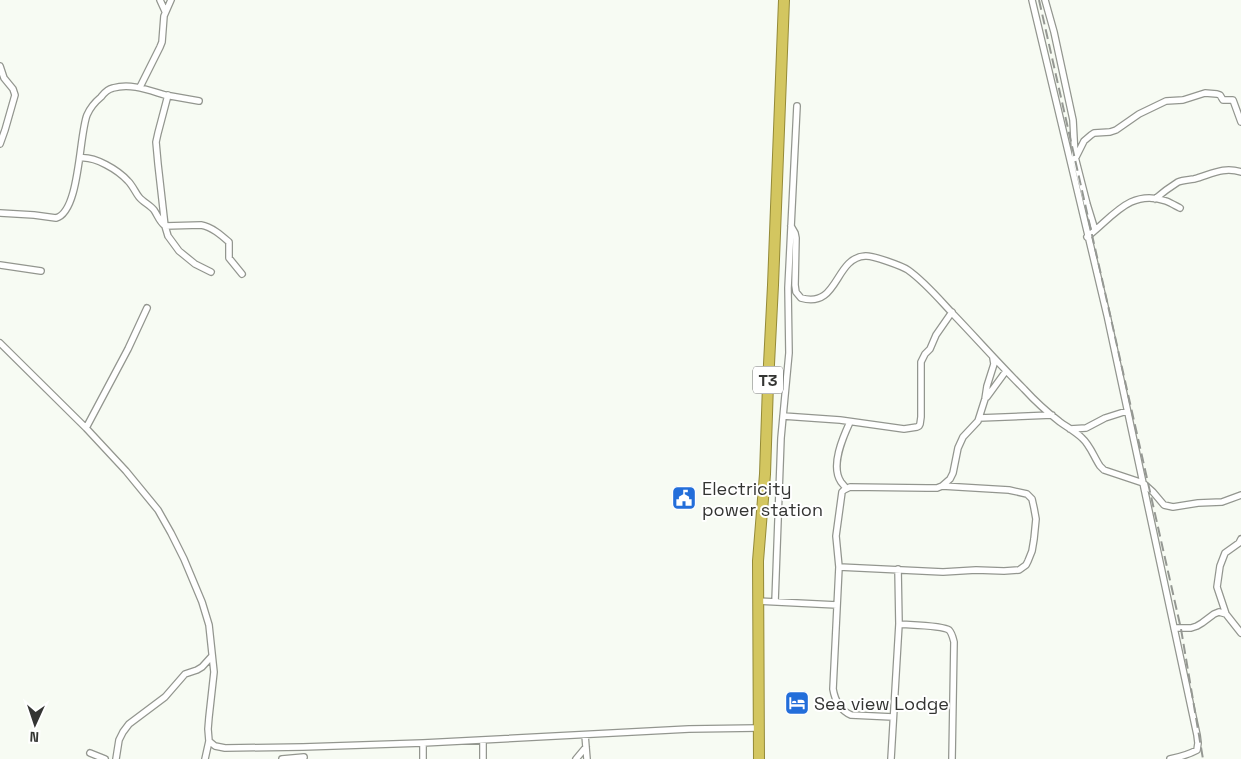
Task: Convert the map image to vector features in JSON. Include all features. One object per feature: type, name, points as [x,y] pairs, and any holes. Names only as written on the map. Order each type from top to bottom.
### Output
[{"type":"highway","name":"T3","points":[[759,759],[758,561],[766,474],[784,0]]},
{"type":"street","points":[[160,0],[165,11]]},
{"type":"street","points":[[140,87],[162,42],[163,21],[170,0]]},
{"type":"street","points":[[1032,0],[1106,315],[1198,743],[1197,750],[1191,754],[1170,759]]},
{"type":"street","points":[[1045,0],[1073,120],[1075,158],[1095,230]]},
{"type":"street","points":[[0,66],[4,78],[13,89],[15,95],[0,144]]},
{"type":"street","points":[[0,213],[60,217],[64,213],[71,199],[80,158],[85,122],[91,107],[104,93],[112,88],[140,87],[199,101]]},
{"type":"street","points":[[1075,158],[1084,141],[1090,135],[1116,130],[1140,114],[1166,101],[1182,100],[1205,93],[1217,94],[1223,100],[1233,100],[1241,122]]},
{"type":"street","points":[[168,95],[156,142],[164,226],[178,251],[195,264],[211,272]]},
{"type":"street","points":[[775,602],[783,416],[789,353],[788,288],[797,106]]},
{"type":"street","points":[[80,158],[98,161],[127,179],[139,198],[153,210],[158,220],[164,226],[207,226],[229,242],[229,258],[242,274]]},
{"type":"street","points":[[1155,198],[1168,188],[1184,180],[1194,179],[1217,171],[1234,170],[1241,172]]},
{"type":"street","points":[[1087,237],[1118,209],[1130,202],[1143,198],[1155,198],[1180,208]]},
{"type":"street","points":[[791,226],[796,238],[796,292],[801,298],[813,299],[823,297],[849,263],[856,258],[866,255],[905,268],[952,312],[1025,390],[1052,415],[1084,440],[1104,470],[1143,483],[1164,505],[1173,507],[1222,502],[1241,495]]},
{"type":"street","points":[[0,266],[41,271]]},
{"type":"street","points":[[86,428],[128,349],[147,308]]},
{"type":"street","points":[[783,416],[850,422],[896,429],[919,426],[922,362],[936,335],[952,312]]},
{"type":"street","points":[[0,342],[126,471],[158,510],[171,532],[202,602],[209,626],[214,672],[206,759]]},
{"type":"street","points":[[893,717],[851,715],[836,701],[833,689],[840,567],[836,536],[840,497],[846,488],[937,488],[950,480],[963,436],[978,421],[994,364],[993,358]]},
{"type":"street","points":[[985,399],[1006,371]]},
{"type":"street","points":[[1070,429],[1086,428],[1105,418],[1127,411]]},
{"type":"street","points":[[979,418],[1052,415]]},
{"type":"street","points":[[846,488],[838,476],[837,467],[842,439],[850,422]]},
{"type":"street","points":[[840,567],[943,572],[976,570],[1012,571],[1026,566],[1032,551],[1036,518],[1032,499],[1028,494],[1009,490],[942,486]]},
{"type":"street","points":[[1241,538],[1240,543],[1226,552],[1222,560],[1217,587],[1226,614],[1241,633]]},
{"type":"street","points":[[891,759],[899,624],[898,569]]},
{"type":"street","points":[[1214,614],[1220,597]]},
{"type":"street","points":[[758,601],[838,605]]},
{"type":"street","points":[[1174,628],[1191,628],[1214,614],[1219,612],[1226,614]]},
{"type":"street","points":[[899,624],[942,628],[949,630],[952,635],[954,642],[952,759]]},
{"type":"street","points":[[116,759],[119,740],[129,724],[165,697],[185,674],[198,670],[212,656]]},
{"type":"street","points":[[209,740],[216,746],[225,748],[303,748],[423,744],[689,729],[758,728]]},
{"type":"street","points":[[585,735],[587,759]]},
{"type":"street","points":[[483,740],[483,759]]},
{"type":"street","points":[[423,744],[423,759]]},
{"type":"street","points":[[576,759],[586,747]]},
{"type":"street","points":[[282,759],[304,758],[303,748]]},
{"type":"street","points":[[90,753],[105,759]]},
{"type":"railway","points":[[1039,0],[1181,629],[1203,759]]},
{"type":"place","name":"Electricity power station","points":[[684,498]]},
{"type":"place","name":"Sea view Lodge","points":[[797,703]]}]
